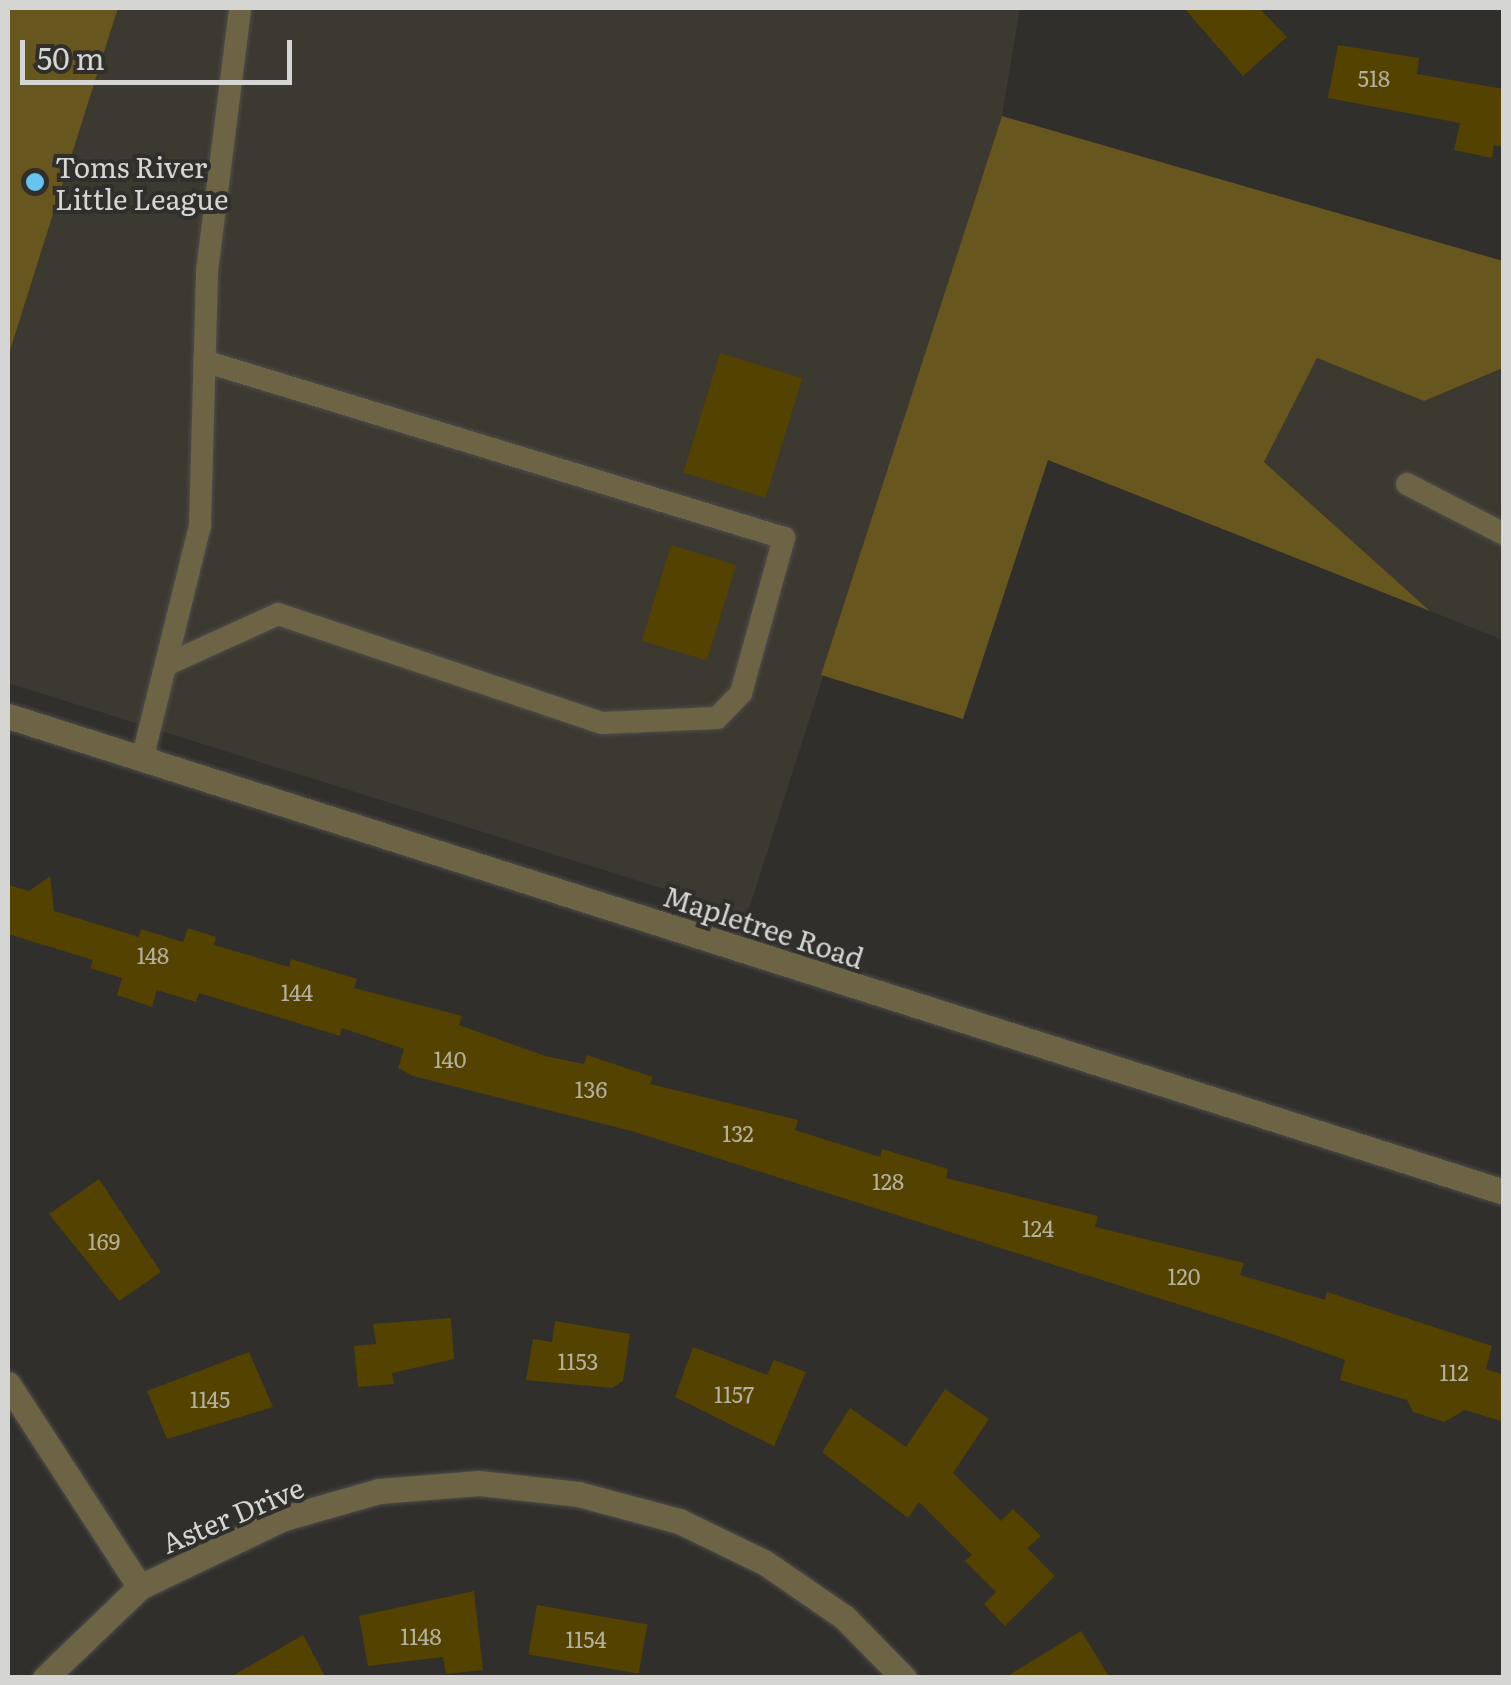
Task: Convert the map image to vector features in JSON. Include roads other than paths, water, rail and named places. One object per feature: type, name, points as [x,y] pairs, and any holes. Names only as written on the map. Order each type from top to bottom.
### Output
[{"type":"street","name":"Mapletree Road","points":[[8,716],[1504,1192]]},
{"type":"street","points":[[8,1384],[140,1587]]},
{"type":"street","name":"Aster Drive","points":[[44,1678],[140,1587],[281,1519],[378,1492],[479,1483],[578,1494],[678,1520],[764,1562],[844,1618],[904,1678]]},
{"type":"lane","points":[[142,760],[200,526],[204,361],[240,8]]},
{"type":"lane","points":[[168,664],[278,614],[602,723],[672,726],[716,718],[741,693],[784,538],[204,361]]},
{"type":"lane","points":[[1407,484],[1504,534]]},
{"type":"place","name":"Toms River Little League","points":[[35,182]]}]
